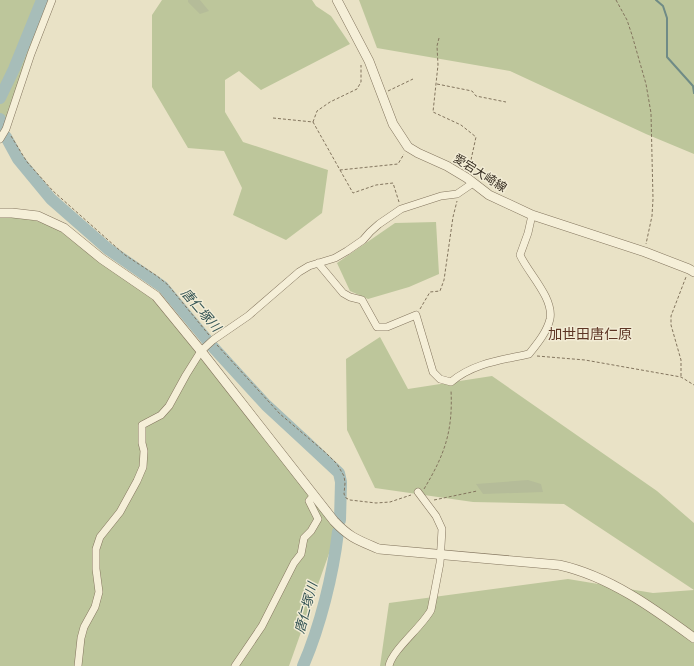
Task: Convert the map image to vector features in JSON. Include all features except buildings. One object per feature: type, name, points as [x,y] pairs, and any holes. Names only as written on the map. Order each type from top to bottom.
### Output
[{"type":"street","points":[[0,139],[6,129],[31,54],[52,0]]},
{"type":"street","name":"愛宕大崎線","points":[[337,0],[369,61],[393,124],[408,147],[448,166],[470,180],[489,195],[532,215],[645,252],[692,270]]},
{"type":"street","points":[[78,666],[82,633],[99,592],[96,569],[96,549],[100,537],[120,512],[143,467],[144,451],[142,443],[142,425],[161,415],[169,406],[186,374],[201,351],[213,340],[248,316],[299,272],[318,263],[335,258],[347,251],[362,240],[384,220],[401,209],[441,196],[457,194],[470,180]]},
{"type":"street","points":[[0,213],[38,216],[64,228],[102,259],[156,296],[334,521],[352,538],[379,549],[559,564],[575,568],[594,575],[644,603],[694,638]]},
{"type":"street","points":[[318,263],[343,293],[350,297],[362,300],[377,327],[387,327],[416,315],[434,372],[440,379],[451,382],[460,374],[479,366],[529,354],[542,336],[550,319],[550,306],[520,255],[528,233],[532,215]]},
{"type":"street","points":[[389,666],[392,656],[414,632],[431,610],[441,554],[442,530],[436,516],[418,492]]},
{"type":"street","points":[[235,666],[262,626],[294,563],[301,554],[304,538],[311,531],[318,519],[309,500],[314,495]]},
{"type":"path","points":[[616,0],[627,20],[632,35],[646,84],[652,113],[653,199],[652,216],[645,252]]},
{"type":"path","points":[[439,38],[437,46],[438,65],[432,112],[460,125],[476,137],[470,180]]},
{"type":"path","points":[[369,61],[361,65],[361,82],[357,90],[330,102],[317,111],[313,122],[353,193],[376,185],[393,183],[401,209]]},
{"type":"path","points":[[382,93],[413,79]]},
{"type":"path","points":[[436,84],[472,91],[476,96],[506,102]]},
{"type":"path","points":[[273,118],[313,122]]},
{"type":"path","points":[[6,129],[27,162],[53,191],[125,255],[168,285],[213,340],[280,414],[337,464],[344,476],[344,494],[346,498],[350,500],[376,503],[390,502],[418,492],[421,494],[441,458],[447,441],[452,402],[451,382]]},
{"type":"path","points":[[340,170],[398,164],[408,147]]},
{"type":"path","points":[[416,315],[430,292],[440,291],[444,280],[457,194]]},
{"type":"path","points":[[681,377],[681,360],[671,325],[671,316],[692,270]]},
{"type":"path","points":[[529,354],[586,360],[681,377],[688,383],[694,385]]},
{"type":"path","points":[[426,502],[477,490]]},
{"type":"green space","points":[[0,0],[47,0],[5,128],[0,136]]},
{"type":"green space","points":[[162,0],[312,0],[316,6],[331,16],[350,44],[261,90],[239,71],[225,80],[225,112],[243,142],[328,170],[322,213],[286,240],[233,215],[242,188],[224,151],[188,148],[152,87],[152,15]]},
{"type":"green space","points":[[188,0],[200,0],[209,11],[200,14],[188,2]]},
{"type":"green space","points":[[359,0],[694,0],[694,154],[646,134],[510,71],[377,48]]},
{"type":"green space","points":[[4,216],[19,217],[58,228],[148,295],[162,309],[337,531],[289,666],[0,666],[0,218]]},
{"type":"green space","points":[[436,222],[439,274],[409,287],[368,299],[350,291],[337,263],[395,223]]},
{"type":"green space","points":[[380,337],[408,389],[492,376],[657,491],[694,523],[694,590],[564,504],[473,502],[375,488],[347,430],[346,359]]},
{"type":"green space","points":[[528,480],[541,484],[543,492],[483,494],[476,484]]},
{"type":"green space","points":[[568,579],[653,593],[694,590],[694,666],[380,666],[389,603]]},
{"type":"waterway","name":"唐仁塚川","points":[[0,98],[14,69],[42,0]]},
{"type":"waterway","points":[[656,0],[663,6],[667,18],[667,57],[693,86],[694,93]]},
{"type":"waterway","name":"唐仁塚川","points":[[0,119],[2,128]]},
{"type":"waterway","name":"唐仁塚川","points":[[6,137],[18,159],[51,199],[108,249],[163,287],[212,346],[266,405],[339,473],[341,482],[340,520]]},
{"type":"waterway","name":"唐仁塚川","points":[[303,666],[315,635],[325,600],[333,566],[338,532]]},
{"type":"district","name":"加世田唐仁原","points":[[590,334]]}]
